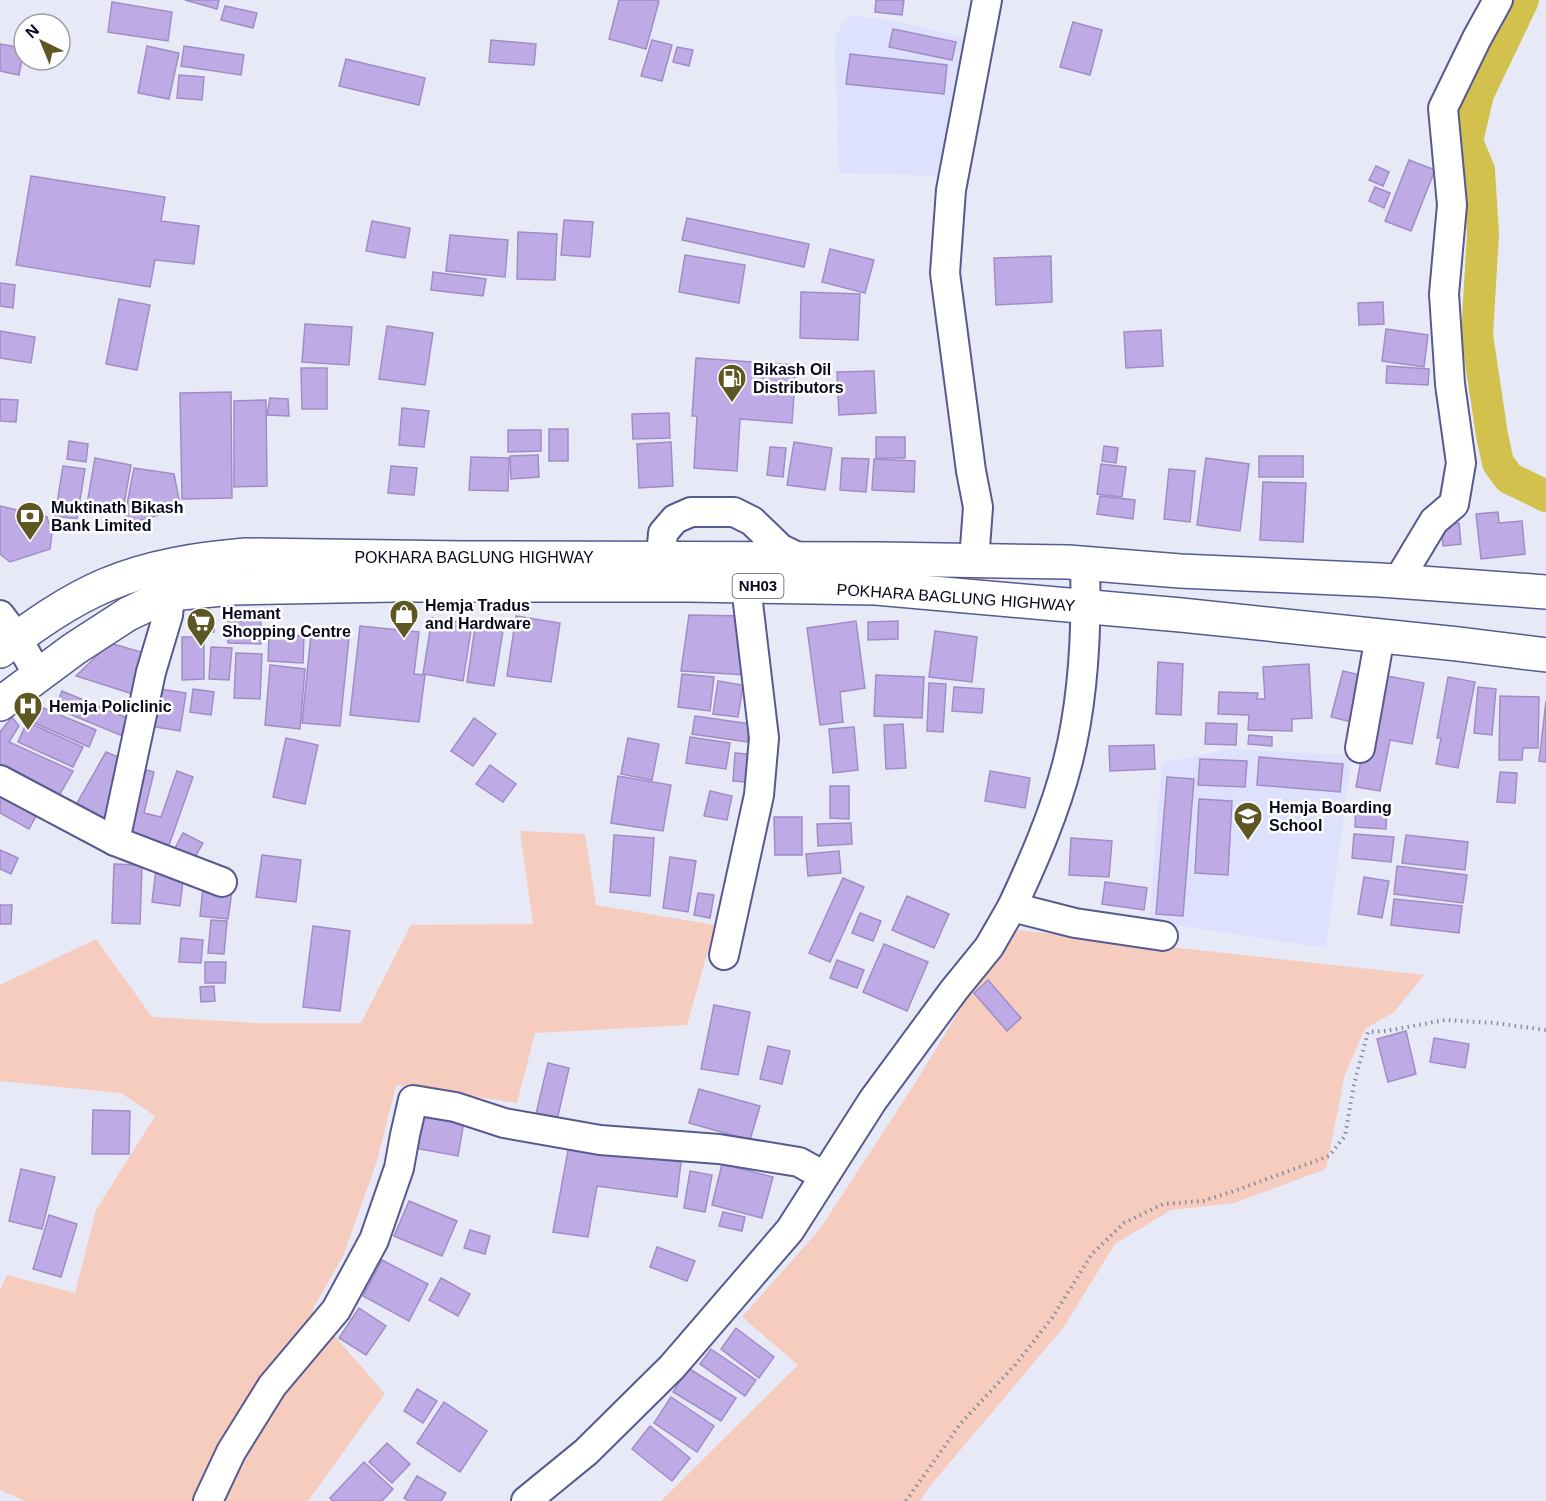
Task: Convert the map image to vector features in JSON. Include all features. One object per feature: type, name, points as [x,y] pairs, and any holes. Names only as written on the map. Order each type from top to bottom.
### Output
[{"type":"highway","name":"POKHARA BAGLUNG HIGHWAY","points":[[6,634],[128,576],[181,562],[246,555],[1068,562],[1085,565],[1546,592]]},
{"type":"highway","name":"POKHARA BAGLUNG HIGHWAY","points":[[0,704],[74,649],[128,614],[181,593],[209,589],[430,585],[876,588],[1086,606],[1546,655]]},
{"type":"street","points":[[974,561],[978,507],[971,471],[945,273],[951,190],[987,0]]},
{"type":"street","points":[[1398,582],[1434,521],[1454,504],[1456,494],[1461,463],[1450,384],[1444,294],[1452,205],[1443,108],[1498,0]]},
{"type":"street","points":[[661,558],[663,533],[675,519],[691,512],[734,512],[752,521],[781,549],[802,559]]},
{"type":"street","points":[[526,1501],[586,1452],[672,1367],[789,1230],[873,1100],[954,990],[989,947],[1012,907],[1034,860],[1053,811],[1068,761],[1078,710],[1084,658],[1085,565]]},
{"type":"street","points":[[724,955],[759,795],[764,738],[746,586]]},
{"type":"street","points":[[115,841],[151,672],[168,615],[170,597]]},
{"type":"street","points":[[6,634],[38,675]]},
{"type":"street","points":[[1360,748],[1380,636]]},
{"type":"street","points":[[0,780],[115,841],[222,882]]},
{"type":"street","points":[[1012,907],[1075,923],[1163,936]]},
{"type":"street","points":[[208,1501],[231,1452],[272,1386],[336,1310],[374,1240],[399,1168],[413,1100],[455,1107],[504,1123],[600,1140],[719,1149],[799,1162],[824,1176]]},
{"type":"path","points":[[906,1501],[961,1423],[1015,1365],[1052,1318],[1092,1254],[1124,1223],[1163,1204],[1203,1201],[1329,1156],[1346,1136],[1354,1084],[1368,1032],[1445,1020],[1495,1023],[1546,1030]]},
{"type":"shaded area","points":[[849,15],[895,21],[973,40],[948,176],[839,173],[835,36]]},
{"type":"shaded area","name":"Hemja Boarding School","points":[[1229,749],[1352,755],[1326,948],[1149,921],[1162,763]]},
{"type":"shaded area","points":[[520,831],[585,834],[596,905],[715,925],[687,1025],[535,1033],[517,1103],[396,1085],[377,1161],[343,1256],[312,1310],[385,1394],[308,1501],[25,1501],[0,1490],[0,1290],[7,1275],[75,1293],[96,1210],[155,1116],[121,1093],[0,1081],[0,985],[96,939],[152,1017],[257,1023],[361,1023],[411,925],[533,924]]},
{"type":"shaded area","points":[[1018,930],[1424,975],[1394,1012],[1365,1029],[1345,1074],[1326,1169],[1234,1203],[1171,1210],[1115,1244],[1063,1328],[930,1486],[920,1501],[661,1501],[798,1365],[742,1317],[820,1229],[914,1085],[964,1003]]},
{"type":"building","points":[[185,0],[219,0],[217,9]]},
{"type":"building","points":[[619,0],[659,1],[646,49],[609,39]]},
{"type":"building","points":[[876,0],[904,0],[902,15],[875,12]]},
{"type":"building","points":[[112,2],[172,12],[168,41],[108,32]]},
{"type":"building","points":[[225,6],[257,13],[253,28],[221,20]]},
{"type":"building","points":[[1073,22],[1102,30],[1090,75],[1060,67]]},
{"type":"building","points":[[893,29],[956,42],[952,60],[889,47]]},
{"type":"building","points":[[491,40],[536,44],[534,65],[489,62]]},
{"type":"building","points":[[652,40],[672,45],[662,81],[641,76]]},
{"type":"building","points":[[0,44],[12,46],[12,72],[20,72],[19,75],[0,71]]},
{"type":"building","points":[[147,46],[179,53],[169,99],[138,93]]},
{"type":"building","points":[[184,46],[244,55],[241,75],[181,66]]},
{"type":"building","points":[[677,47],[693,50],[689,66],[673,62]]},
{"type":"building","points":[[850,54],[947,65],[944,94],[846,84]]},
{"type":"building","points":[[346,59],[425,78],[419,105],[339,86]]},
{"type":"building","points":[[179,75],[204,77],[202,100],[177,98]]},
{"type":"building","points":[[1409,160],[1435,170],[1411,231],[1385,221]]},
{"type":"building","points":[[1376,166],[1389,172],[1383,186],[1369,180]]},
{"type":"building","points":[[31,176],[165,197],[161,221],[199,226],[194,264],[155,260],[150,287],[16,265]]},
{"type":"building","points":[[1375,187],[1390,193],[1384,208],[1369,201]]},
{"type":"building","points":[[687,218],[809,244],[804,267],[682,240]]},
{"type":"building","points":[[564,220],[593,222],[590,257],[561,255]]},
{"type":"building","points":[[372,221],[410,228],[405,258],[366,251]]},
{"type":"building","points":[[518,232],[557,234],[555,280],[517,279]]},
{"type":"building","points":[[450,235],[508,240],[505,277],[446,271]]},
{"type":"building","points":[[830,249],[874,260],[865,293],[822,282]]},
{"type":"building","points":[[685,255],[745,265],[739,303],[679,292]]},
{"type":"building","points":[[1051,256],[1052,302],[996,305],[994,258]]},
{"type":"building","points":[[433,272],[486,279],[483,296],[431,290]]},
{"type":"building","points":[[0,283],[15,285],[13,308],[0,306]]},
{"type":"building","points":[[801,292],[860,294],[858,340],[800,338]]},
{"type":"building","points":[[119,299],[150,305],[137,370],[106,364]]},
{"type":"building","points":[[1383,302],[1384,324],[1359,325],[1358,303]]},
{"type":"building","points":[[305,324],[352,327],[349,365],[302,362]]},
{"type":"building","points":[[387,326],[433,333],[425,385],[379,379]]},
{"type":"building","points":[[1386,329],[1428,335],[1424,367],[1382,361]]},
{"type":"building","points":[[1161,330],[1163,366],[1126,368],[1124,332]]},
{"type":"building","points":[[0,331],[35,337],[31,363],[0,358]]},
{"type":"building","points":[[696,358],[796,365],[792,423],[740,419],[737,471],[694,468],[697,416],[692,416]]},
{"type":"building","points":[[1387,366],[1429,369],[1428,385],[1386,383]]},
{"type":"building","points":[[301,368],[327,368],[327,409],[302,409]]},
{"type":"building","points":[[874,371],[876,413],[839,415],[837,372]]},
{"type":"building","points":[[231,392],[232,498],[182,499],[180,393]]},
{"type":"building","points":[[270,398],[288,399],[289,416],[267,415]]},
{"type":"building","points":[[0,399],[18,400],[16,422],[0,421]]},
{"type":"building","points":[[266,400],[267,486],[234,487],[234,401]]},
{"type":"building","points":[[402,408],[429,411],[424,447],[399,445]]},
{"type":"building","points":[[669,413],[670,438],[633,439],[632,414]]},
{"type":"building","points":[[549,429],[568,429],[568,461],[549,461]]},
{"type":"building","points":[[508,430],[541,430],[541,451],[508,452]]},
{"type":"building","points":[[876,437],[905,437],[905,458],[876,458]]},
{"type":"building","points":[[69,441],[88,444],[86,462],[67,459]]},
{"type":"building","points":[[671,442],[673,486],[639,488],[637,444]]},
{"type":"building","points":[[794,442],[832,448],[825,490],[787,485]]},
{"type":"building","points":[[1104,446],[1118,448],[1116,463],[1102,461]]},
{"type":"building","points":[[770,447],[786,448],[783,477],[767,475]]},
{"type":"building","points":[[538,455],[539,477],[511,479],[510,456]]},
{"type":"building","points":[[1259,456],[1303,456],[1303,477],[1259,477]]},
{"type":"building","points":[[471,457],[509,458],[508,491],[469,490]]},
{"type":"building","points":[[95,458],[131,465],[123,510],[87,504]]},
{"type":"building","points":[[842,458],[869,459],[866,492],[840,490]]},
{"type":"building","points":[[1206,458],[1249,464],[1240,531],[1197,525]]},
{"type":"building","points":[[874,459],[915,461],[914,492],[872,490]]},
{"type":"building","points":[[1101,464],[1126,467],[1122,497],[1097,494]]},
{"type":"building","points":[[63,466],[85,469],[77,519],[55,516]]},
{"type":"building","points":[[391,466],[417,468],[414,495],[388,493]]},
{"type":"building","points":[[134,468],[174,474],[181,509],[123,525]]},
{"type":"building","points":[[1169,469],[1195,471],[1190,522],[1164,519]]},
{"type":"building","points":[[1263,482],[1306,483],[1303,542],[1260,540]]},
{"type":"building","points":[[1100,496],[1135,500],[1133,519],[1097,514]]},
{"type":"building","points":[[0,506],[47,517],[52,533],[50,549],[10,562],[0,554]]},
{"type":"building","points":[[1498,512],[1499,523],[1522,521],[1525,554],[1481,559],[1476,514]]},
{"type":"building","points":[[1459,523],[1461,544],[1443,546],[1441,525]]},
{"type":"building","points":[[689,615],[746,616],[746,675],[681,671]]},
{"type":"building","points":[[516,616],[560,623],[551,682],[507,676]]},
{"type":"building","points":[[432,618],[472,624],[463,681],[423,674]]},
{"type":"building","points":[[202,620],[214,620],[214,632],[201,632]]},
{"type":"building","points":[[228,621],[261,621],[261,644],[228,643]]},
{"type":"building","points":[[856,621],[865,688],[840,692],[843,722],[820,725],[807,628]]},
{"type":"building","points":[[898,621],[898,639],[868,640],[868,622]]},
{"type":"building","points":[[360,626],[419,632],[414,674],[425,675],[419,722],[350,715]]},
{"type":"building","points":[[475,627],[503,631],[494,686],[467,682]]},
{"type":"building","points":[[935,631],[977,637],[972,682],[929,677]]},
{"type":"building","points":[[311,634],[349,638],[340,726],[302,723]]},
{"type":"building","points":[[269,635],[304,636],[303,663],[268,661]]},
{"type":"building","points":[[182,637],[204,637],[204,679],[182,680]]},
{"type":"building","points":[[110,643],[151,655],[139,696],[76,676]]},
{"type":"building","points":[[211,647],[232,648],[229,680],[209,679]]},
{"type":"building","points":[[236,653],[262,654],[260,699],[234,698]]},
{"type":"building","points":[[1158,662],[1183,664],[1181,715],[1156,714]]},
{"type":"building","points":[[1309,664],[1312,718],[1292,719],[1292,731],[1248,730],[1249,715],[1218,714],[1219,692],[1258,693],[1257,699],[1265,699],[1263,667]]},
{"type":"building","points":[[270,665],[305,669],[300,729],[265,725]]},
{"type":"building","points":[[1343,671],[1368,677],[1356,723],[1331,717]]},
{"type":"building","points":[[682,674],[714,677],[710,711],[678,707]]},
{"type":"building","points":[[1377,674],[1424,683],[1412,744],[1390,740],[1380,791],[1356,787]]},
{"type":"building","points":[[876,675],[924,677],[922,718],[874,716]]},
{"type":"building","points":[[1448,677],[1475,682],[1458,768],[1436,764],[1441,738],[1437,738]]},
{"type":"building","points":[[718,681],[743,685],[738,717],[713,714]]},
{"type":"building","points":[[929,683],[946,684],[943,732],[927,731]]},
{"type":"building","points":[[954,687],[984,689],[982,713],[952,711]]},
{"type":"building","points":[[1478,687],[1496,689],[1492,735],[1474,733]]},
{"type":"building","points":[[155,688],[186,693],[180,731],[149,726]]},
{"type":"building","points":[[193,689],[214,692],[211,715],[190,712]]},
{"type":"building","points":[[62,691],[137,722],[130,739],[55,708]]},
{"type":"building","points":[[1500,696],[1539,697],[1538,748],[1523,748],[1522,760],[1499,760]]},
{"type":"building","points":[[1546,701],[1546,762],[1539,761]]},
{"type":"building","points":[[29,702],[96,730],[89,747],[23,718]]},
{"type":"building","points":[[695,716],[750,724],[747,742],[692,734]]},
{"type":"building","points":[[12,717],[19,726],[9,742],[73,771],[56,801],[0,774],[0,732]]},
{"type":"building","points":[[474,718],[496,734],[473,766],[451,751]]},
{"type":"building","points":[[27,722],[83,747],[73,767],[18,742]]},
{"type":"building","points":[[1206,723],[1237,724],[1236,745],[1205,744]]},
{"type":"building","points":[[903,724],[906,768],[886,769],[884,725]]},
{"type":"building","points":[[854,727],[858,770],[833,773],[829,729]]},
{"type":"building","points":[[1249,735],[1272,737],[1272,746],[1248,744]]},
{"type":"building","points":[[690,737],[730,743],[726,769],[686,763]]},
{"type":"building","points":[[286,738],[318,745],[305,804],[273,797]]},
{"type":"building","points":[[628,738],[659,744],[652,780],[621,774]]},
{"type":"building","points":[[1154,745],[1155,769],[1110,771],[1109,746]]},
{"type":"building","points":[[106,752],[128,761],[115,831],[72,812]]},
{"type":"building","points":[[735,753],[759,755],[757,783],[733,781]]},
{"type":"building","points":[[1259,757],[1343,764],[1340,792],[1257,785]]},
{"type":"building","points":[[1200,759],[1247,761],[1245,787],[1198,785]]},
{"type":"building","points":[[490,765],[516,784],[503,802],[476,784]]},
{"type":"building","points":[[136,767],[154,772],[144,813],[161,817],[177,771],[193,777],[169,845],[120,832]]},
{"type":"building","points":[[990,771],[1030,778],[1025,808],[985,801]]},
{"type":"building","points":[[1500,772],[1517,773],[1515,803],[1497,802]]},
{"type":"building","points":[[618,776],[671,785],[663,831],[611,823]]},
{"type":"building","points":[[1167,777],[1194,779],[1183,916],[1156,914]]},
{"type":"building","points":[[830,786],[849,786],[849,819],[830,818]]},
{"type":"building","points":[[0,788],[40,809],[29,829],[0,813]]},
{"type":"building","points":[[710,791],[732,796],[727,820],[704,816]]},
{"type":"building","points":[[1199,799],[1232,801],[1228,875],[1195,873]]},
{"type":"building","points":[[1356,803],[1387,805],[1386,829],[1355,827]]},
{"type":"building","points":[[774,817],[802,817],[802,855],[775,855]]},
{"type":"building","points":[[851,823],[852,844],[818,846],[817,824]]},
{"type":"building","points":[[183,833],[203,843],[191,864],[172,854]]},
{"type":"building","points":[[1354,834],[1394,837],[1391,862],[1352,858]]},
{"type":"building","points":[[614,835],[654,838],[650,896],[610,892]]},
{"type":"building","points":[[1406,835],[1468,842],[1465,870],[1402,863]]},
{"type":"building","points":[[1071,838],[1112,841],[1109,877],[1069,875]]},
{"type":"building","points":[[0,850],[18,858],[11,874],[0,869]]},
{"type":"building","points":[[839,851],[841,873],[808,876],[806,854]]},
{"type":"building","points":[[262,855],[301,860],[296,902],[256,897]]},
{"type":"building","points":[[670,857],[696,861],[688,912],[663,908]]},
{"type":"building","points":[[114,864],[142,865],[140,924],[112,923]]},
{"type":"building","points":[[1397,866],[1467,875],[1463,903],[1394,894]]},
{"type":"building","points":[[156,869],[184,872],[180,906],[152,902]]},
{"type":"building","points":[[1364,877],[1389,881],[1382,918],[1358,914]]},
{"type":"building","points":[[843,878],[864,887],[830,962],[809,953]]},
{"type":"building","points":[[1105,882],[1147,888],[1144,910],[1102,904]]},
{"type":"building","points":[[203,887],[232,891],[228,919],[200,916]]},
{"type":"building","points":[[698,893],[714,895],[710,918],[694,915]]},
{"type":"building","points":[[907,896],[949,914],[934,948],[892,930]]},
{"type":"building","points":[[1394,899],[1462,906],[1459,933],[1391,925]]},
{"type":"building","points":[[0,905],[12,905],[11,924],[0,924]]},
{"type":"building","points":[[860,913],[881,921],[873,941],[852,933]]},
{"type":"building","points":[[211,920],[227,921],[224,954],[208,953]]},
{"type":"building","points":[[313,926],[350,931],[340,1011],[303,1007]]},
{"type":"building","points":[[181,938],[203,940],[201,963],[179,962]]},
{"type":"building","points":[[884,944],[928,962],[907,1011],[863,992]]},
{"type":"building","points":[[837,960],[864,970],[857,988],[830,978]]},
{"type":"building","points":[[205,962],[226,962],[225,983],[205,983]]},
{"type":"building","points":[[988,980],[1021,1018],[1007,1031],[974,993]]},
{"type":"building","points":[[214,986],[215,1001],[201,1002],[200,987]]},
{"type":"building","points":[[714,1005],[750,1012],[738,1075],[701,1069]]},
{"type":"building","points":[[1406,1031],[1416,1074],[1388,1082],[1377,1039]]},
{"type":"building","points":[[1434,1038],[1469,1044],[1465,1068],[1430,1062]]},
{"type":"building","points":[[768,1046],[790,1051],[782,1084],[760,1079]]},
{"type":"building","points":[[548,1063],[569,1068],[557,1120],[536,1114]]},
{"type":"building","points":[[699,1089],[760,1106],[750,1140],[689,1123]]},
{"type":"building","points":[[93,1110],[130,1111],[129,1154],[92,1154]]},
{"type":"building","points":[[420,1113],[464,1121],[458,1156],[414,1148]]},
{"type":"building","points":[[569,1145],[681,1162],[677,1197],[597,1186],[588,1237],[553,1232]]},
{"type":"building","points":[[722,1164],[773,1177],[762,1218],[712,1205]]},
{"type":"building","points":[[21,1169],[55,1177],[42,1229],[9,1221]]},
{"type":"building","points":[[690,1171],[712,1175],[705,1212],[684,1208]]},
{"type":"building","points":[[409,1201],[457,1221],[442,1256],[394,1236]]},
{"type":"building","points":[[723,1212],[745,1217],[742,1231],[719,1226]]},
{"type":"building","points":[[49,1215],[77,1224],[61,1277],[33,1269]]},
{"type":"building","points":[[470,1230],[490,1236],[485,1254],[464,1248]]},
{"type":"building","points":[[657,1247],[695,1261],[687,1281],[650,1267]]},
{"type":"building","points":[[382,1260],[428,1284],[409,1321],[363,1296]]},
{"type":"building","points":[[441,1278],[470,1294],[458,1316],[429,1300]]},
{"type":"building","points":[[359,1308],[386,1326],[366,1355],[339,1338]]},
{"type":"building","points":[[736,1328],[774,1357],[759,1378],[721,1349]]},
{"type":"building","points":[[711,1349],[756,1380],[745,1396],[700,1364]]},
{"type":"building","points":[[688,1368],[736,1398],[721,1421],[673,1392]]},
{"type":"building","points":[[417,1389],[437,1401],[423,1423],[404,1411]]},
{"type":"building","points":[[671,1397],[714,1426],[697,1452],[654,1423]]},
{"type":"building","points":[[444,1402],[487,1431],[460,1472],[417,1443]]},
{"type":"building","points":[[650,1426],[690,1458],[672,1481],[632,1449]]},
{"type":"building","points":[[387,1443],[410,1464],[392,1483],[369,1462]]},
{"type":"building","points":[[364,1462],[393,1489],[382,1501],[333,1501],[330,1498]]},
{"type":"building","points":[[417,1476],[446,1493],[441,1501],[409,1501],[404,1498]]},
{"type":"waterway","points":[[1523,0],[1478,94],[1467,141],[1479,170],[1483,234],[1477,335],[1498,463],[1509,478],[1546,496]]},
{"type":"place","name":"Bikash Oil Distributors","points":[[732,404]]},
{"type":"place","name":"Muktinath Bikash Bank Limited","points":[[30,542]]},
{"type":"place","name":"Hemja Tradus and Hardware","points":[[404,640]]},
{"type":"place","name":"Hemant Shopping Centre","points":[[201,648]]},
{"type":"place","name":"Hemja Policlinic","points":[[28,732]]},
{"type":"place","name":"Hemja Boarding School","points":[[1248,842]]}]
